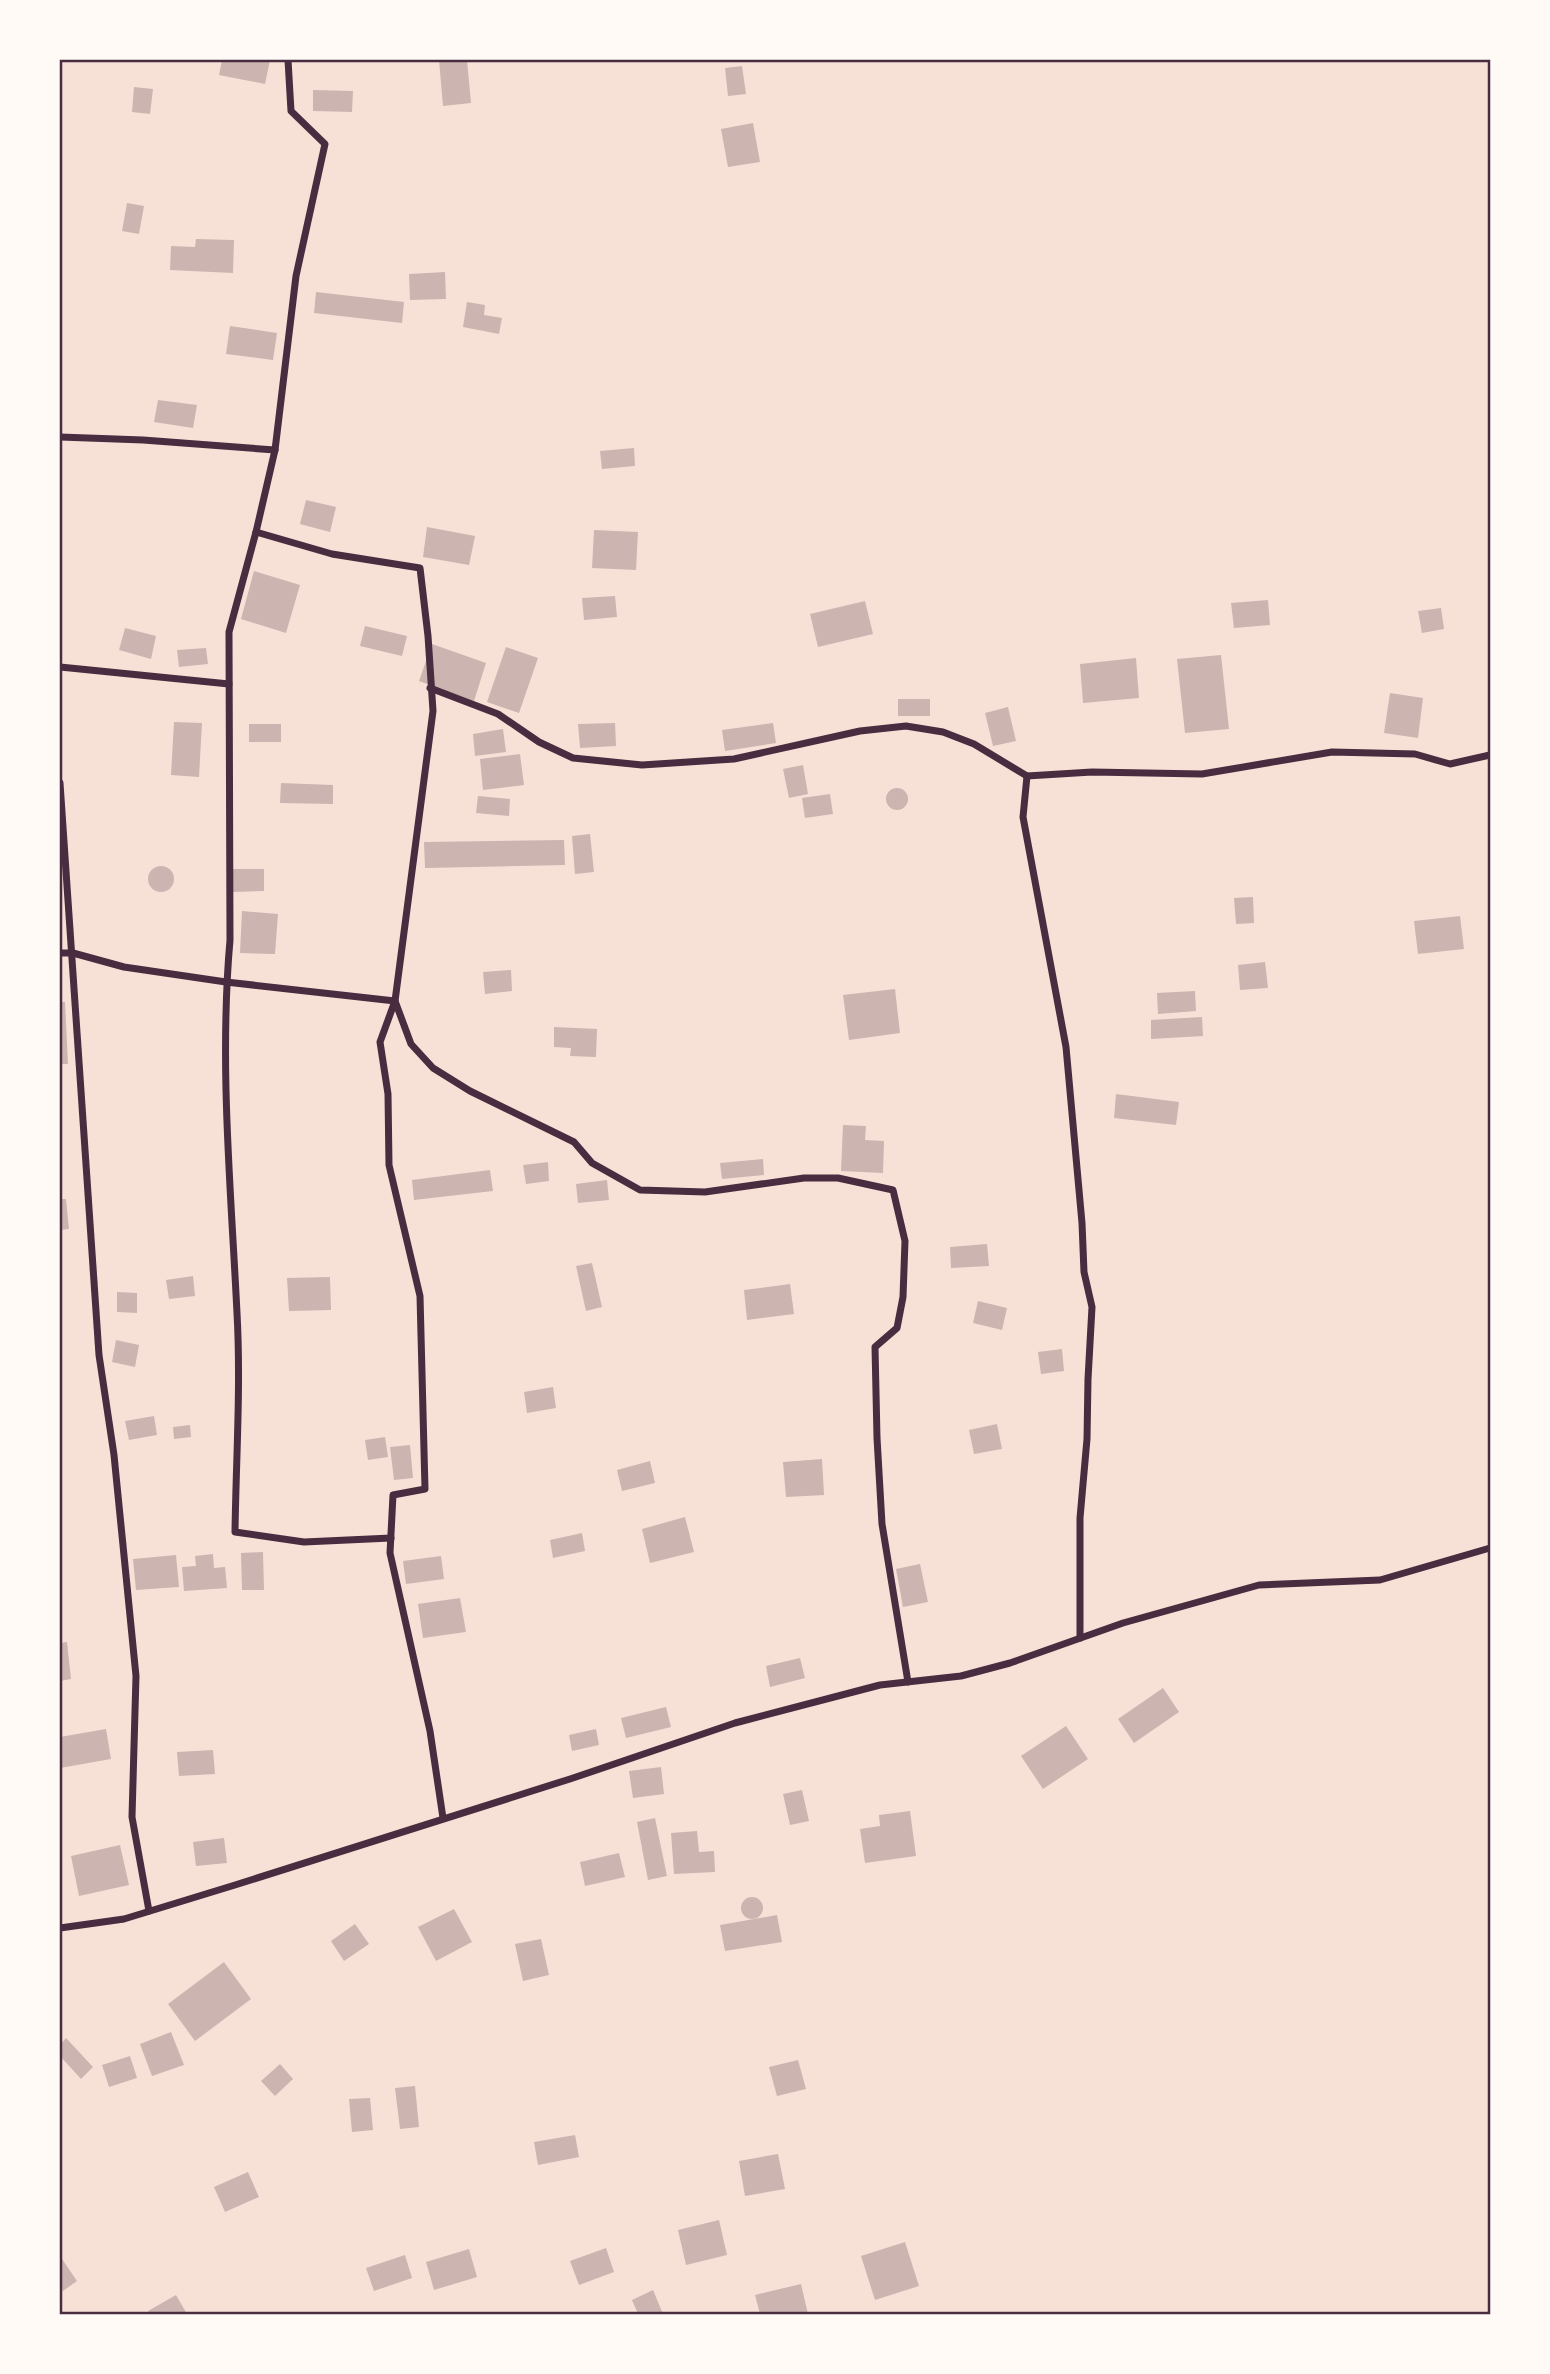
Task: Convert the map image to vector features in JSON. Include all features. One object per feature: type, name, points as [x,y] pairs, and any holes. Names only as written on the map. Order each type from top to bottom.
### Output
[{"type":"street","points":[[288,60],[291,111],[325,144],[296,276],[275,450],[229,632],[230,940],[226,982],[228,1164],[238,1317],[235,1532],[304,1542],[391,1538]]},
{"type":"street","points":[[60,437],[275,450]]},
{"type":"street","points":[[256,532],[332,554],[419,568],[428,636],[432,727],[395,1001],[380,1042],[388,1094],[389,1165],[420,1296],[425,1489],[393,1496],[390,1553],[430,1731],[443,1818]]},
{"type":"street","points":[[60,667],[229,684]]},
{"type":"street","points":[[430,688],[498,714],[539,742],[572,758],[642,765],[734,759],[860,731],[906,726],[943,732],[974,744],[1027,776],[1092,772],[1202,774],[1332,752],[1415,754],[1450,764],[1490,755]]},
{"type":"street","points":[[1027,776],[1023,817],[1066,1047],[1084,1272],[1092,1307],[1087,1439],[1080,1518],[1080,1638]]},
{"type":"street","points":[[60,783],[99,1355],[114,1455],[136,1676],[132,1818],[149,1911]]},
{"type":"street","points":[[60,953],[73,953],[124,967],[226,982],[395,1001]]},
{"type":"street","points":[[395,1001],[411,1044],[433,1068],[470,1091],[575,1142],[592,1163],[640,1190],[705,1192],[815,1178],[838,1178],[893,1190],[905,1241],[903,1297],[897,1328],[875,1347],[877,1438],[882,1524],[908,1682]]},
{"type":"street","points":[[60,1928],[124,1919],[570,1779],[735,1723],[880,1685],[961,1676],[1010,1663],[1123,1623],[1259,1585],[1380,1580],[1490,1548]]},
{"type":"building","points":[[222,60],[270,60],[265,84],[219,75]]},
{"type":"building","points":[[439,60],[467,60],[471,103],[443,106]]},
{"type":"building","points":[[742,66],[746,94],[728,96],[725,68]]},
{"type":"building","points":[[134,87],[153,89],[150,114],[132,112]]},
{"type":"building","points":[[313,90],[353,91],[352,112],[313,111]]},
{"type":"building","points":[[753,123],[760,162],[728,167],[721,129]]},
{"type":"building","points":[[127,203],[144,206],[139,234],[122,231]]},
{"type":"building","points":[[196,239],[234,240],[233,273],[170,270],[171,246],[195,247]]},
{"type":"building","points":[[445,272],[446,299],[410,300],[409,274]]},
{"type":"building","points":[[316,292],[404,302],[402,323],[314,313]]},
{"type":"building","points":[[467,302],[485,305],[484,315],[502,318],[499,334],[463,327]]},
{"type":"building","points":[[230,326],[277,333],[273,360],[226,354]]},
{"type":"building","points":[[158,400],[197,405],[193,428],[154,422]]},
{"type":"building","points":[[634,448],[635,466],[602,469],[600,451]]},
{"type":"building","points":[[306,500],[336,507],[330,532],[300,524]]},
{"type":"building","points":[[427,527],[475,536],[469,565],[423,557]]},
{"type":"building","points":[[594,530],[638,532],[636,570],[592,568]]},
{"type":"building","points":[[254,571],[300,585],[286,633],[241,619]]},
{"type":"building","points":[[615,596],[617,617],[584,620],[582,598]]},
{"type":"building","points":[[1268,600],[1270,625],[1234,628],[1231,603]]},
{"type":"building","points":[[865,601],[873,634],[818,647],[810,614]]},
{"type":"building","points":[[1441,608],[1444,629],[1422,633],[1418,611]]},
{"type":"building","points":[[365,626],[407,636],[402,656],[360,646]]},
{"type":"building","points":[[125,628],[156,636],[151,659],[119,650]]},
{"type":"building","points":[[432,644],[486,663],[474,701],[419,681]]},
{"type":"building","points":[[506,647],[538,658],[519,713],[487,702]]},
{"type":"building","points":[[206,648],[208,664],[179,667],[177,650]]},
{"type":"building","points":[[1221,655],[1229,729],[1185,733],[1177,659]]},
{"type":"building","points":[[1136,658],[1139,698],[1083,703],[1080,664]]},
{"type":"building","points":[[1390,693],[1423,698],[1418,738],[1384,733]]},
{"type":"building","points":[[898,699],[930,699],[930,716],[898,716]]},
{"type":"building","points":[[1008,707],[1016,741],[993,746],[985,713]]},
{"type":"building","points":[[174,722],[202,723],[199,777],[171,775]]},
{"type":"building","points":[[615,723],[616,746],[580,748],[578,724]]},
{"type":"building","points":[[773,723],[776,743],[725,751],[722,730]]},
{"type":"building","points":[[249,724],[281,724],[281,742],[249,742]]},
{"type":"building","points":[[503,729],[506,752],[475,756],[473,734]]},
{"type":"building","points":[[520,754],[524,785],[483,790],[480,759]]},
{"type":"building","points":[[803,765],[808,794],[789,798],[783,769]]},
{"type":"building","points":[[281,783],[333,785],[333,804],[280,803]]},
{"type":"building","points":[[893,788],[901,788],[908,795],[908,803],[901,810],[893,810],[886,803],[886,795]]},
{"type":"building","points":[[830,794],[833,814],[805,818],[802,798]]},
{"type":"building","points":[[478,796],[510,799],[509,816],[476,813]]},
{"type":"building","points":[[590,834],[594,872],[575,874],[572,836]]},
{"type":"building","points":[[564,840],[565,865],[425,868],[424,842]]},
{"type":"building","points":[[161,866],[170,870],[174,879],[170,888],[161,892],[152,888],[148,879],[152,870]]},
{"type":"building","points":[[231,869],[264,869],[264,891],[232,892]]},
{"type":"building","points":[[1253,897],[1254,923],[1236,924],[1234,898]]},
{"type":"building","points":[[242,911],[278,914],[275,954],[240,953]]},
{"type":"building","points":[[1460,916],[1464,949],[1418,954],[1414,921]]},
{"type":"building","points":[[1265,962],[1268,988],[1240,990],[1238,965]]},
{"type":"building","points":[[511,970],[512,991],[485,994],[483,972]]},
{"type":"building","points":[[895,989],[900,1033],[849,1040],[843,995]]},
{"type":"building","points":[[1195,991],[1196,1011],[1158,1014],[1157,993]]},
{"type":"building","points":[[60,1002],[65,1002],[68,1064],[60,1064]]},
{"type":"building","points":[[1202,1017],[1203,1036],[1151,1039],[1151,1020]]},
{"type":"building","points":[[554,1027],[597,1029],[596,1057],[570,1056],[571,1048],[554,1047]]},
{"type":"building","points":[[1116,1094],[1179,1102],[1176,1125],[1114,1118]]},
{"type":"building","points":[[843,1125],[866,1126],[865,1140],[884,1141],[883,1173],[841,1171]]},
{"type":"building","points":[[763,1159],[764,1175],[722,1179],[720,1163]]},
{"type":"building","points":[[548,1162],[549,1181],[526,1184],[523,1165]]},
{"type":"building","points":[[490,1170],[493,1191],[414,1200],[412,1180]]},
{"type":"building","points":[[607,1180],[609,1200],[578,1203],[576,1184]]},
{"type":"building","points":[[60,1199],[66,1199],[69,1229],[60,1230]]},
{"type":"building","points":[[987,1244],[989,1266],[951,1268],[950,1247]]},
{"type":"building","points":[[592,1263],[602,1307],[586,1311],[576,1266]]},
{"type":"building","points":[[193,1276],[195,1296],[169,1299],[166,1280]]},
{"type":"building","points":[[330,1277],[331,1310],[289,1311],[287,1278]]},
{"type":"building","points":[[790,1284],[794,1314],[747,1320],[744,1290]]},
{"type":"building","points":[[117,1292],[137,1293],[137,1313],[117,1312]]},
{"type":"building","points":[[978,1301],[1007,1308],[1002,1330],[973,1323]]},
{"type":"building","points":[[116,1340],[139,1345],[135,1367],[112,1362]]},
{"type":"building","points":[[1062,1349],[1064,1371],[1041,1374],[1038,1352]]},
{"type":"building","points":[[553,1387],[556,1408],[527,1413],[524,1392]]},
{"type":"building","points":[[154,1416],[157,1435],[129,1440],[125,1421]]},
{"type":"building","points":[[997,1424],[1002,1449],[974,1454],[969,1430]]},
{"type":"building","points":[[190,1425],[191,1437],[174,1439],[173,1427]]},
{"type":"building","points":[[385,1437],[388,1457],[368,1460],[365,1440]]},
{"type":"building","points":[[410,1445],[413,1478],[394,1480],[390,1447]]},
{"type":"building","points":[[822,1459],[824,1495],[786,1497],[783,1462]]},
{"type":"building","points":[[650,1461],[655,1483],[622,1491],[617,1470]]},
{"type":"building","points":[[685,1517],[694,1552],[650,1563],[642,1529]]},
{"type":"building","points":[[582,1533],[585,1551],[553,1558],[550,1540]]},
{"type":"building","points":[[263,1552],[264,1590],[242,1590],[241,1553]]},
{"type":"building","points":[[213,1554],[214,1568],[225,1567],[227,1588],[184,1591],[182,1567],[196,1566],[195,1556]]},
{"type":"building","points":[[176,1555],[179,1587],[136,1590],[133,1559]]},
{"type":"building","points":[[441,1556],[444,1579],[406,1584],[403,1561]]},
{"type":"building","points":[[920,1564],[928,1602],[903,1607],[896,1569]]},
{"type":"building","points":[[460,1598],[466,1632],[423,1638],[418,1604]]},
{"type":"building","points":[[67,1642],[71,1679],[60,1681],[60,1643]]},
{"type":"building","points":[[800,1658],[805,1678],[770,1687],[766,1666]]},
{"type":"building","points":[[1163,1688],[1179,1712],[1134,1743],[1118,1719]]},
{"type":"building","points":[[666,1707],[671,1727],[626,1738],[621,1718]]},
{"type":"building","points":[[1066,1726],[1088,1759],[1043,1789],[1021,1756]]},
{"type":"building","points":[[106,1729],[111,1759],[60,1768],[60,1737]]},
{"type":"building","points":[[596,1729],[599,1745],[572,1751],[569,1735]]},
{"type":"building","points":[[213,1750],[215,1774],[179,1776],[177,1752]]},
{"type":"building","points":[[661,1767],[664,1794],[633,1798],[629,1771]]},
{"type":"building","points":[[802,1790],[809,1821],[790,1825],[783,1794]]},
{"type":"building","points":[[910,1811],[916,1856],[865,1863],[860,1829],[880,1826],[879,1815]]},
{"type":"building","points":[[655,1818],[667,1876],[648,1880],[637,1822]]},
{"type":"building","points":[[697,1831],[699,1852],[714,1851],[715,1872],[674,1874],[671,1833]]},
{"type":"building","points":[[224,1838],[227,1863],[196,1866],[193,1842]]},
{"type":"building","points":[[120,1845],[129,1885],[79,1896],[71,1856]]},
{"type":"building","points":[[619,1853],[625,1877],[585,1886],[580,1862]]},
{"type":"building","points":[[752,1897],[760,1900],[763,1908],[760,1916],[752,1919],[744,1916],[741,1908],[744,1900]]},
{"type":"building","points":[[454,1909],[472,1942],[436,1961],[418,1927]]},
{"type":"building","points":[[777,1915],[782,1942],[725,1951],[720,1925]]},
{"type":"building","points":[[355,1924],[369,1944],[344,1961],[331,1941]]},
{"type":"building","points":[[541,1939],[549,1975],[523,1981],[515,1944]]},
{"type":"building","points":[[224,1962],[251,1999],[195,2041],[168,2004]]},
{"type":"building","points":[[171,2032],[184,2065],[152,2076],[140,2044]]},
{"type":"building","points":[[66,2038],[93,2067],[81,2079],[60,2056],[60,2045]]},
{"type":"building","points":[[130,2056],[137,2078],[109,2087],[102,2065]]},
{"type":"building","points":[[798,2060],[806,2089],[777,2096],[769,2067]]},
{"type":"building","points":[[280,2064],[293,2079],[275,2096],[261,2081]]},
{"type":"building","points":[[415,2086],[419,2127],[400,2129],[395,2088]]},
{"type":"building","points":[[370,2098],[373,2130],[352,2132],[349,2099]]},
{"type":"building","points":[[575,2135],[579,2157],[538,2165],[534,2142]]},
{"type":"building","points":[[778,2154],[785,2189],[745,2196],[739,2161]]},
{"type":"building","points":[[248,2172],[259,2197],[225,2212],[214,2187]]},
{"type":"building","points":[[719,2220],[727,2255],[686,2265],[678,2230]]},
{"type":"building","points":[[905,2242],[919,2286],[875,2300],[861,2256]]},
{"type":"building","points":[[606,2248],[614,2272],[579,2285],[570,2261]]},
{"type":"building","points":[[469,2249],[477,2277],[434,2290],[426,2262]]},
{"type":"building","points":[[405,2255],[412,2278],[374,2291],[366,2268]]},
{"type":"building","points":[[60,2256],[77,2281],[63,2291],[60,2285]]},
{"type":"building","points":[[801,2284],[808,2314],[760,2314],[755,2295]]},
{"type":"building","points":[[653,2290],[663,2314],[638,2314],[632,2300]]},
{"type":"building","points":[[176,2295],[187,2314],[150,2314],[148,2311]]}]
